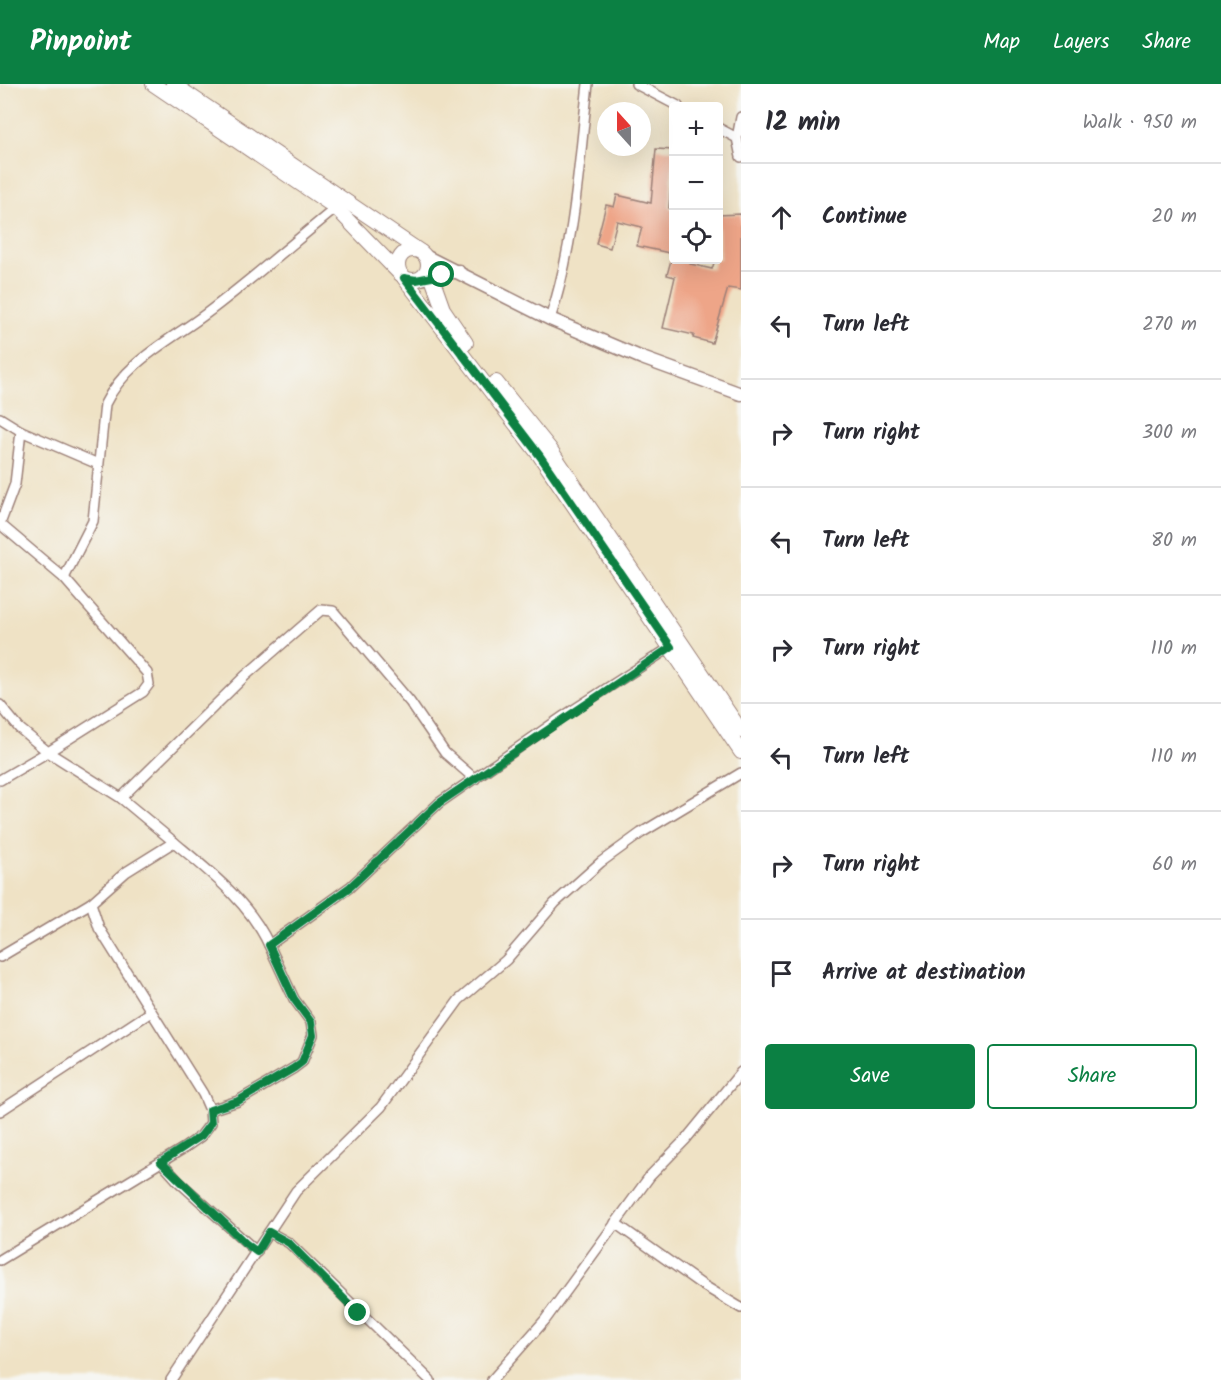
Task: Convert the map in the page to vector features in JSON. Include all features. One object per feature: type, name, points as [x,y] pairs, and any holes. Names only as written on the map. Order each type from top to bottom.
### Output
[{"type":"main road","points":[[153,84],[336,208],[407,277],[422,278],[426,263]]},
{"type":"main road","points":[[173,84],[426,263]]},
{"type":"main road","points":[[741,731],[549,449],[463,339],[443,309],[426,263],[415,250],[404,252],[397,262],[407,277],[540,456],[741,752]]},
{"type":"street","points":[[550,319],[572,231],[588,84]]},
{"type":"street","points":[[636,84],[670,102]]},
{"type":"street","points":[[741,117],[737,138],[741,157]]},
{"type":"street","points":[[723,131],[737,138]]},
{"type":"street","points":[[64,578],[93,521],[105,404],[112,389],[131,368],[207,313],[336,208]]},
{"type":"street","points":[[426,263],[458,272],[550,319],[642,358],[741,394]]},
{"type":"street","points":[[426,263],[458,272]]},
{"type":"street","points":[[0,418],[21,431],[98,464]]},
{"type":"street","points":[[0,780],[143,692],[149,684],[147,673],[64,578],[0,524],[15,484],[21,431]]},
{"type":"street","points":[[121,798],[245,676],[321,610],[327,609],[333,611],[410,702],[445,753],[475,779]]},
{"type":"street","points":[[269,945],[350,887],[439,803],[564,716],[671,647]]},
{"type":"street","points":[[0,705],[19,728],[48,752],[121,798],[224,883],[260,927],[294,999],[311,1022],[313,1035],[302,1062],[238,1101],[210,1110]]},
{"type":"street","points":[[171,1380],[297,1191],[381,1107],[459,1000],[506,960],[555,903],[601,862],[641,833],[741,773]]},
{"type":"street","points":[[0,957],[91,903],[126,872],[174,842]]},
{"type":"street","points":[[0,1260],[161,1162],[201,1136],[211,1123],[210,1110],[99,928],[91,903]]},
{"type":"street","points":[[0,1111],[151,1012]]},
{"type":"street","points":[[492,1380],[545,1320],[650,1176],[686,1139],[741,1072]]},
{"type":"street","points":[[161,1162],[179,1182],[257,1252]]},
{"type":"street","points":[[615,1223],[701,1284],[741,1308]]},
{"type":"street","points":[[269,1232],[289,1243],[430,1380]]},
{"type":"building","points":[[656,149],[669,150],[669,253],[637,246],[642,227],[617,221],[610,248],[596,244],[606,205],[614,207],[617,195],[651,203]]},
{"type":"building","points":[[741,214],[741,290],[728,288],[712,343],[693,338],[694,335],[663,328],[675,277],[667,275],[670,264],[690,264],[712,269],[714,264],[723,264],[723,215]]},
{"type":"route","points":[[358,1313],[289,1243],[269,1232],[257,1252],[179,1182],[161,1162],[201,1136],[211,1123],[210,1110],[238,1101],[268,1085],[302,1062],[313,1035],[311,1022],[294,999],[269,945],[350,887],[439,803],[500,763],[564,716],[671,647],[540,456],[474,366],[404,278],[416,280],[442,275]]}]
